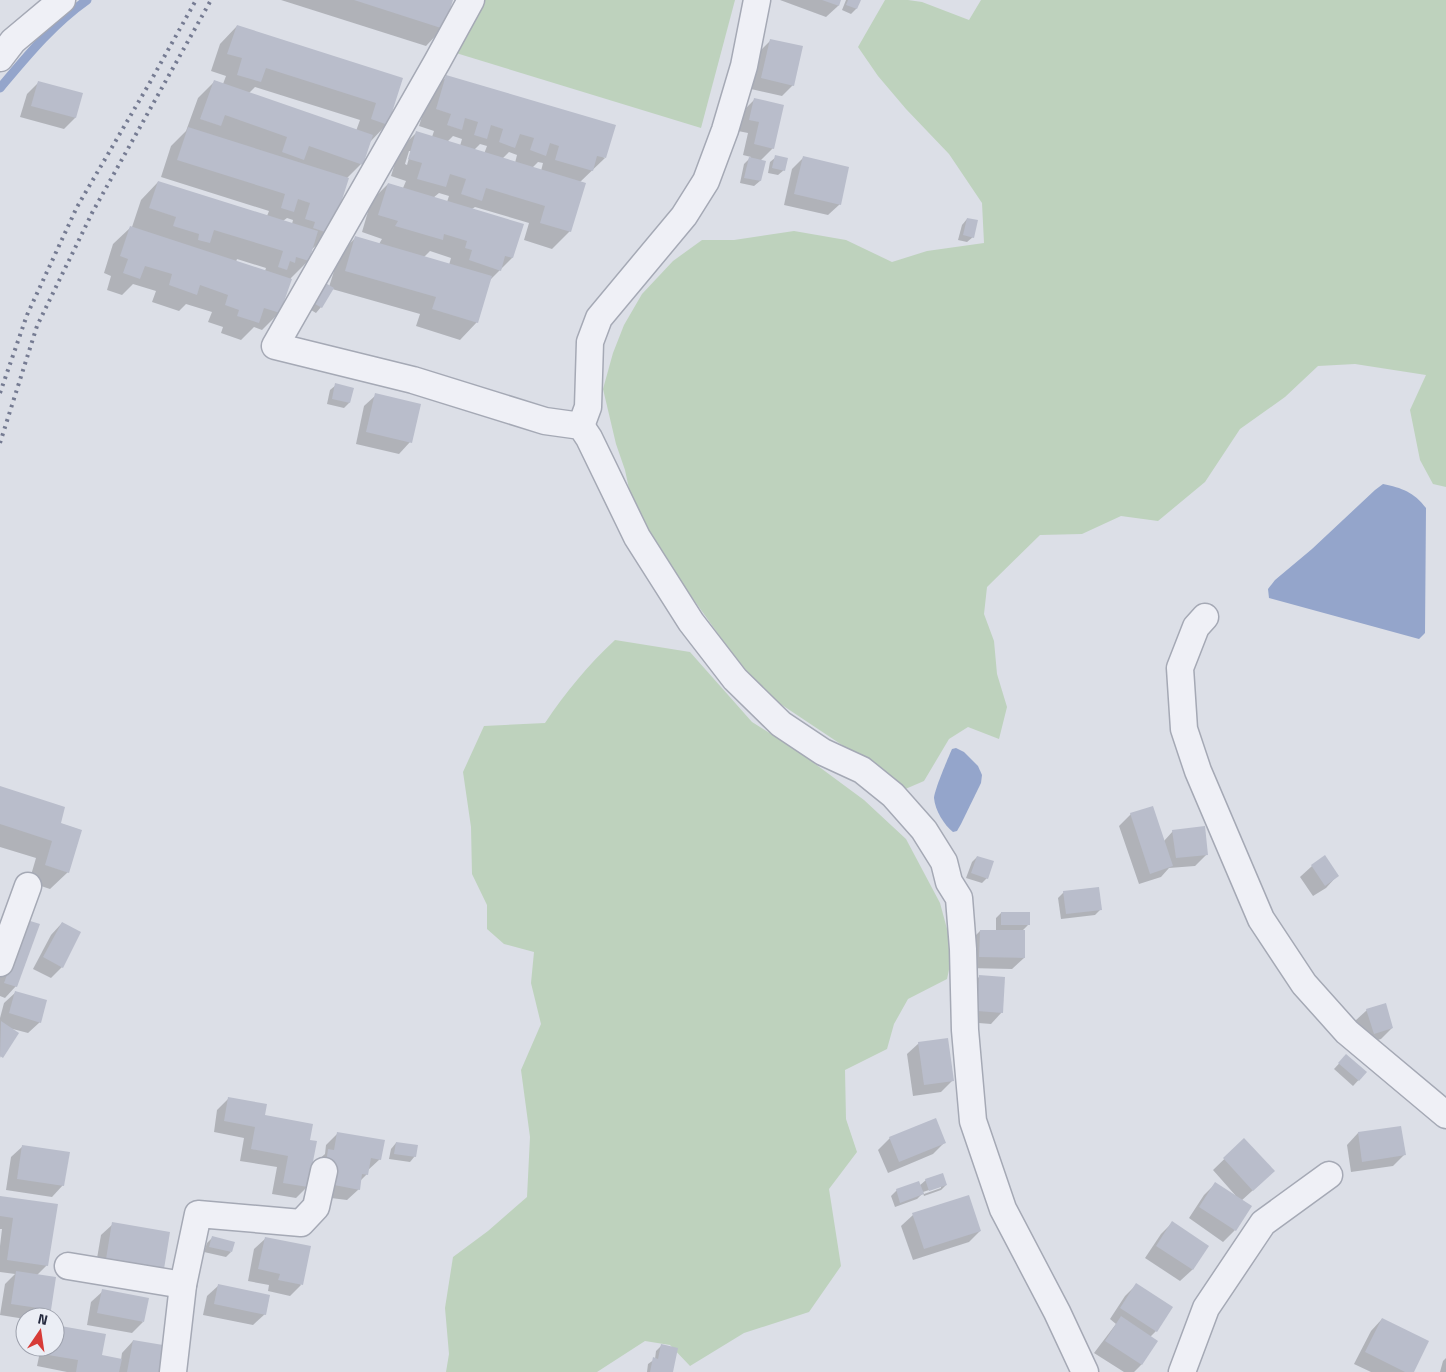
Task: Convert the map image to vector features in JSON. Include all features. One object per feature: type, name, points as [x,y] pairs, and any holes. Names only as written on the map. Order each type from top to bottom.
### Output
[{"type":"street","points":[[0,58],[14,42],[62,0]]},
{"type":"street","points":[[471,0],[275,346],[413,380],[545,420],[581,426],[589,438],[633,529],[646,551],[691,622],[735,679],[781,724],[823,752],[862,770],[893,795],[924,830],[944,862],[949,882],[959,898],[963,949],[965,1030],[973,1121],[1003,1209],[1053,1304],[1085,1372]]},
{"type":"street","points":[[581,426],[588,407],[590,342],[599,318],[684,216],[706,181],[725,130],[744,66],[757,0]]},
{"type":"street","points":[[1205,617],[1196,627],[1180,668],[1184,729],[1198,771],[1261,919],[1304,984],[1347,1032],[1446,1115]]},
{"type":"street","points":[[0,963],[28,886]]},
{"type":"street","points":[[173,1372],[183,1285],[198,1214],[302,1223],[316,1207],[324,1171]]},
{"type":"street","points":[[1182,1372],[1206,1308],[1263,1223],[1329,1175]]},
{"type":"street","points":[[68,1266],[183,1285]]},
{"type":"green space","points":[[484,0],[735,0],[701,128],[456,53]]},
{"type":"green space","points":[[885,0],[922,2],[969,20],[981,0],[1446,0],[1446,487],[1433,484],[1420,460],[1410,410],[1426,375],[1355,364],[1318,366],[1285,397],[1240,429],[1205,482],[1158,521],[1121,516],[1082,534],[1040,535],[987,587],[984,614],[994,641],[997,674],[1007,707],[999,739],[968,727],[949,739],[924,781],[903,790],[860,757],[764,693],[726,645],[659,551],[632,503],[603,389],[613,353],[624,325],[642,294],[673,261],[702,240],[734,240],[794,231],[846,240],[892,262],[927,251],[984,243],[982,203],[949,154],[906,109],[878,76],[858,47]]},
{"type":"green space","points":[[615,640],[690,652],[752,722],[795,749],[864,800],[906,839],[940,903],[953,951],[947,979],[908,999],[894,1024],[887,1049],[845,1070],[846,1119],[857,1152],[829,1189],[841,1266],[809,1312],[744,1333],[690,1366],[670,1345],[645,1341],[597,1372],[446,1372],[449,1354],[445,1308],[453,1257],[488,1231],[527,1197],[530,1137],[521,1070],[541,1024],[531,983],[534,952],[504,944],[487,929],[487,905],[472,874],[471,827],[463,772],[484,726],[545,723],[577,680]]},
{"type":"water","points":[[1383,484],[1407,492],[1417,498],[1426,508],[1425,633],[1419,639],[1269,598],[1268,589],[1275,580]]},
{"type":"water","points":[[956,748],[964,752],[978,766],[982,775],[981,783],[961,824],[957,831],[953,832],[940,817],[934,798],[952,749]]},
{"type":"building","points":[[354,0],[453,0],[444,29]]},
{"type":"building","points":[[822,0],[841,0],[839,6]]},
{"type":"building","points":[[848,0],[861,0],[857,9],[846,5]]},
{"type":"building","points":[[237,25],[403,78],[388,125],[371,119],[376,103],[266,68],[261,82],[237,75],[242,58],[227,54]]},
{"type":"building","points":[[770,39],[803,46],[794,86],[761,78]]},
{"type":"building","points":[[446,75],[616,125],[606,158],[597,156],[593,171],[555,160],[559,146],[550,143],[546,156],[530,150],[534,138],[520,134],[515,148],[499,142],[503,129],[491,125],[487,139],[474,135],[478,122],[465,118],[462,130],[447,125],[451,114],[436,109]]},
{"type":"building","points":[[214,80],[373,135],[363,165],[309,146],[304,160],[282,152],[287,137],[225,115],[221,126],[200,119]]},
{"type":"building","points":[[38,81],[83,93],[76,118],[31,106]]},
{"type":"building","points":[[754,98],[784,105],[774,149],[754,144],[759,122],[749,120]]},
{"type":"building","points":[[188,127],[349,178],[331,234],[313,228],[315,222],[305,219],[310,203],[298,199],[294,212],[281,208],[285,194],[177,160]]},
{"type":"building","points":[[416,131],[586,183],[571,232],[540,223],[545,206],[486,188],[482,201],[461,194],[466,179],[450,174],[446,187],[417,179],[422,163],[408,159]]},
{"type":"building","points":[[775,155],[788,158],[785,171],[772,168]]},
{"type":"building","points":[[803,156],[849,167],[841,205],[794,194]]},
{"type":"building","points":[[749,157],[766,161],[761,181],[744,178]]},
{"type":"building","points":[[158,181],[318,231],[309,261],[296,257],[295,263],[290,261],[287,270],[278,267],[283,251],[214,230],[210,243],[198,240],[199,234],[173,226],[176,217],[149,208]]},
{"type":"building","points":[[388,183],[524,224],[513,258],[505,256],[501,271],[469,260],[472,250],[465,248],[467,241],[444,234],[443,240],[395,226],[398,221],[378,215]]},
{"type":"building","points":[[967,218],[978,220],[974,238],[963,235]]},
{"type":"building","points":[[130,226],[292,279],[280,313],[264,308],[259,323],[237,316],[239,310],[225,305],[228,295],[200,285],[197,295],[169,285],[172,274],[145,266],[140,279],[123,273],[128,259],[120,256]]},
{"type":"building","points":[[355,236],[492,276],[478,323],[432,309],[436,297],[345,271]]},
{"type":"building","points":[[322,281],[334,288],[322,308],[310,301]]},
{"type":"building","points":[[335,383],[354,388],[350,403],[332,399]]},
{"type":"building","points":[[375,393],[421,404],[412,443],[366,432]]},
{"type":"building","points":[[0,786],[65,807],[61,823],[82,830],[69,873],[45,865],[52,841],[0,824]]},
{"type":"building","points":[[1153,806],[1173,866],[1150,874],[1130,813]]},
{"type":"building","points":[[1205,826],[1208,855],[1176,858],[1172,830]]},
{"type":"building","points":[[1325,855],[1339,876],[1325,886],[1311,865]]},
{"type":"building","points":[[977,856],[994,861],[988,879],[971,873]]},
{"type":"building","points":[[1099,887],[1102,910],[1066,914],[1063,891]]},
{"type":"building","points":[[1001,912],[1030,912],[1030,925],[1001,925]]},
{"type":"building","points":[[27,920],[40,924],[17,987],[4,983]]},
{"type":"building","points":[[62,922],[81,932],[63,968],[43,957]]},
{"type":"building","points":[[980,930],[1025,930],[1025,958],[979,957]]},
{"type":"building","points":[[979,975],[1005,977],[1003,1013],[977,1011]]},
{"type":"building","points":[[15,991],[47,1000],[41,1023],[9,1013]]},
{"type":"building","points":[[1386,1003],[1393,1028],[1374,1034],[1366,1009]]},
{"type":"building","points":[[1,1021],[19,1033],[3,1058],[0,1056]]},
{"type":"building","points":[[948,1038],[954,1081],[924,1085],[918,1042]]},
{"type":"building","points":[[1346,1054],[1367,1072],[1359,1081],[1338,1063]]},
{"type":"building","points":[[228,1097],[267,1104],[265,1115],[313,1124],[310,1140],[317,1141],[308,1187],[283,1183],[288,1156],[251,1149],[255,1127],[224,1121]]},
{"type":"building","points":[[936,1118],[946,1143],[899,1162],[889,1137]]},
{"type":"building","points":[[1401,1126],[1406,1155],[1362,1162],[1358,1132]]},
{"type":"building","points":[[337,1132],[385,1140],[381,1160],[371,1158],[368,1175],[362,1174],[360,1190],[334,1185],[337,1165],[326,1163],[328,1149],[334,1150]]},
{"type":"building","points":[[1244,1138],[1275,1171],[1253,1191],[1223,1158]]},
{"type":"building","points":[[396,1142],[418,1145],[416,1157],[394,1154]]},
{"type":"building","points":[[22,1145],[70,1152],[64,1186],[17,1179]]},
{"type":"building","points":[[943,1173],[947,1185],[929,1191],[925,1179]]},
{"type":"building","points":[[919,1181],[924,1194],[900,1203],[896,1189]]},
{"type":"building","points":[[1215,1182],[1252,1206],[1236,1231],[1199,1207]]},
{"type":"building","points":[[969,1195],[981,1231],[924,1249],[912,1213]]},
{"type":"building","points":[[0,1196],[58,1204],[48,1266],[7,1260],[13,1218],[0,1216]]},
{"type":"building","points":[[1172,1221],[1209,1246],[1193,1270],[1156,1246]]},
{"type":"building","points":[[112,1222],[170,1232],[164,1269],[106,1259]]},
{"type":"building","points":[[212,1236],[235,1242],[232,1252],[209,1247]]},
{"type":"building","points":[[265,1237],[311,1246],[303,1285],[278,1280],[280,1274],[258,1269]]},
{"type":"building","points":[[16,1271],[56,1277],[51,1307],[31,1307],[11,1304]]},
{"type":"building","points":[[1136,1283],[1173,1307],[1157,1332],[1120,1308]]},
{"type":"building","points":[[218,1284],[270,1295],[266,1315],[214,1304]]},
{"type":"building","points":[[102,1289],[149,1298],[144,1322],[97,1313]]},
{"type":"building","points":[[1121,1316],[1158,1341],[1142,1365],[1105,1341]]},
{"type":"building","points":[[1382,1318],[1429,1341],[1414,1372],[1405,1372],[1365,1352]]},
{"type":"building","points":[[65,1327],[106,1334],[102,1355],[122,1359],[119,1372],[76,1372],[78,1360],[60,1357],[65,1357]]},
{"type":"building","points":[[133,1340],[169,1346],[165,1372],[127,1372]]},
{"type":"building","points":[[661,1344],[678,1348],[673,1372],[650,1372],[653,1357],[658,1359]]},
{"type":"waterway","points":[[0,88],[30,52],[63,19],[87,0]]},
{"type":"railway","points":[[0,393],[27,315],[77,207],[196,0]]},
{"type":"railway","points":[[0,443],[37,326],[92,213],[211,0]]}]
